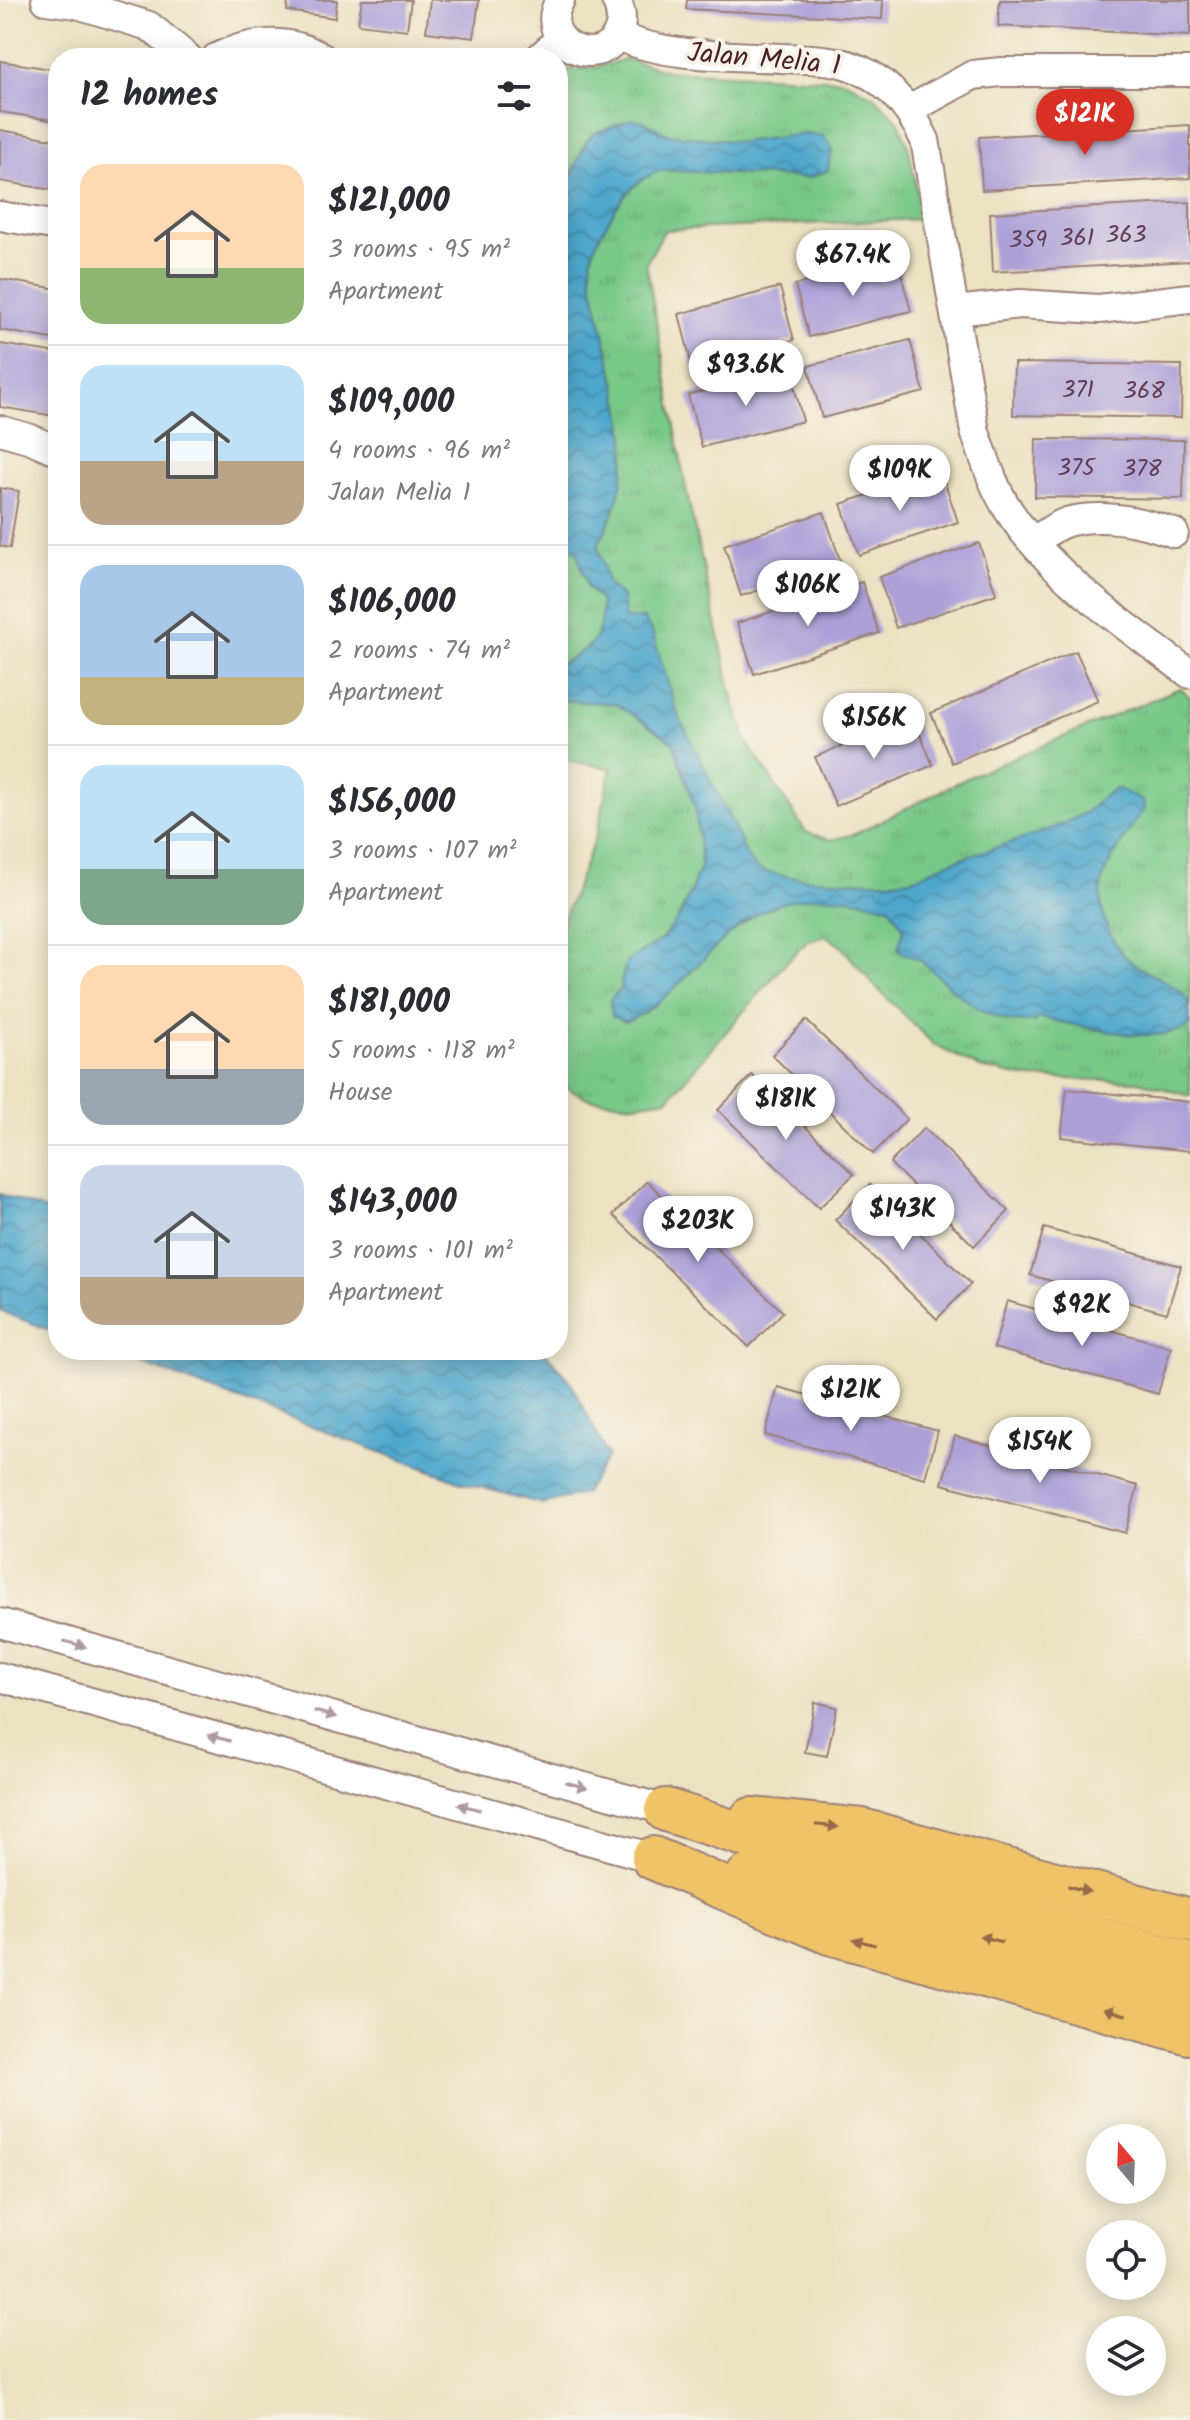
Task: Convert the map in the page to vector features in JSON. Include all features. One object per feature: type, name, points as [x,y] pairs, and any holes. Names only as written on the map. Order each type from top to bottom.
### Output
[{"type":"highway","points":[[666,1810],[862,1830],[1190,1920]]},
{"type":"highway","points":[[666,1810],[1163,1967],[1190,1994]]},
{"type":"highway","points":[[653,1858],[1163,1967]]},
{"type":"highway","points":[[653,1858],[830,1933],[1190,2033]]},
{"type":"street","points":[[46,0],[77,4],[149,26],[176,48]]},
{"type":"street","points":[[560,0],[554,18],[561,38],[568,46],[589,52],[609,45],[617,36],[621,14],[616,0]]},
{"type":"street","name":"Jalan Melia 1","points":[[617,36],[645,47],[679,53],[821,60],[848,65],[874,77],[900,97],[925,140],[975,432],[1009,511],[1034,541],[1102,608],[1190,674]]},
{"type":"street","points":[[550,48],[561,38]]},
{"type":"street","points":[[248,48],[291,43],[305,48]]},
{"type":"street","points":[[909,110],[973,75],[1001,72],[1190,72]]},
{"type":"street","points":[[0,216],[48,224]]},
{"type":"street","points":[[955,311],[1020,304],[1099,309],[1190,298]]},
{"type":"street","points":[[0,430],[48,447]]},
{"type":"street","points":[[1034,541],[1064,523],[1091,519],[1147,523],[1174,533]]},
{"type":"street","points":[[0,1623],[666,1810]]},
{"type":"street","points":[[0,1677],[653,1858]]},
{"type":"green space","points":[[626,59],[669,71],[843,80],[875,97],[899,122],[909,149],[922,219],[665,230],[646,263],[687,494],[733,699],[747,742],[806,832],[830,840],[855,834],[975,774],[1180,688],[1190,697],[1190,1096],[1138,1081],[1028,1078],[980,1068],[934,1045],[874,985],[841,946],[826,936],[808,941],[790,958],[668,1099],[636,1104],[589,1099],[568,1088],[568,908],[597,833],[611,768],[568,761],[568,70],[598,67]]},
{"type":"water","points":[[631,119],[643,121],[667,134],[740,142],[806,134],[823,136],[833,149],[827,171],[808,178],[662,170],[654,173],[623,199],[601,234],[592,257],[593,285],[618,392],[625,439],[619,494],[598,545],[608,584],[622,597],[625,619],[643,618],[652,632],[677,713],[753,865],[768,872],[808,879],[910,879],[1067,822],[1088,811],[1117,788],[1143,801],[1144,809],[1105,873],[1101,898],[1106,924],[1127,958],[1171,985],[1188,1001],[1190,1025],[1175,1032],[1137,1035],[1037,1017],[1035,1022],[1009,1021],[984,1012],[958,994],[920,960],[898,950],[904,929],[889,906],[834,897],[810,897],[769,908],[735,929],[673,990],[650,1008],[624,1022],[612,1016],[610,1000],[620,989],[626,962],[662,939],[679,917],[701,864],[695,807],[673,742],[616,704],[568,701],[568,659],[593,642],[601,615],[601,601],[588,588],[576,550],[568,547],[568,181],[587,140],[594,133]]},
{"type":"water","points":[[0,1194],[48,1211],[48,1329],[0,1311]]},
{"type":"water","points":[[132,1360],[552,1360],[571,1382],[608,1456],[585,1493],[543,1504],[464,1483]]},
{"type":"building","points":[[288,0],[337,0],[335,18],[287,11]]},
{"type":"building","points":[[362,0],[411,0],[407,30],[358,24]]},
{"type":"building","points":[[430,0],[479,0],[474,38],[426,32]]},
{"type":"building","points":[[687,0],[883,0],[882,19],[686,9]]},
{"type":"building","points":[[1000,0],[1190,0],[1190,36],[998,26]]},
{"type":"building","points":[[0,61],[48,68],[48,119],[0,112]]},
{"type":"building","points":[[1190,125],[1190,178],[982,190],[979,137]]},
{"type":"building","points":[[0,130],[48,138],[48,189],[0,181]]},
{"type":"building","points":[[1190,202],[1190,261],[993,272],[990,213]]},
{"type":"building","points":[[897,259],[911,311],[809,337],[795,285]]},
{"type":"building","points":[[0,279],[48,287],[48,338],[0,330]]},
{"type":"building","points":[[780,287],[794,340],[692,366],[679,314]]},
{"type":"building","points":[[910,340],[924,392],[822,418],[808,366]]},
{"type":"building","points":[[0,344],[48,351],[48,415],[0,407]]},
{"type":"building","points":[[1014,363],[1182,365],[1181,418],[1013,415]]},
{"type":"building","points":[[790,369],[803,421],[702,447],[688,395]]},
{"type":"building","points":[[1036,439],[1184,440],[1183,499],[1035,497]]},
{"type":"building","points":[[941,471],[958,522],[859,555],[841,504]]},
{"type":"building","points":[[0,488],[19,491],[10,548],[0,546]]},
{"type":"building","points":[[824,512],[841,563],[741,596],[724,545]]},
{"type":"building","points":[[979,543],[996,594],[896,628],[879,577]]},
{"type":"building","points":[[862,582],[879,633],[754,674],[737,623]]},
{"type":"building","points":[[1076,651],[1098,701],[952,763],[931,713]]},
{"type":"building","points":[[912,716],[933,765],[836,806],[815,757]]},
{"type":"building","points":[[806,1020],[907,1119],[873,1154],[772,1055]]},
{"type":"building","points":[[752,1075],[854,1174],[819,1208],[718,1110]]},
{"type":"building","points":[[1067,1089],[1190,1102],[1190,1151],[1061,1137]]},
{"type":"building","points":[[924,1128],[1009,1211],[974,1246],[890,1163]]},
{"type":"building","points":[[647,1181],[783,1312],[749,1347],[613,1215]]},
{"type":"building","points":[[870,1184],[971,1284],[937,1319],[835,1220]]},
{"type":"building","points":[[1044,1228],[1181,1266],[1167,1313],[1030,1275]]},
{"type":"building","points":[[1007,1301],[1171,1347],[1158,1394],[994,1348]]},
{"type":"building","points":[[778,1387],[938,1431],[925,1478],[765,1435]]},
{"type":"building","points":[[955,1436],[1138,1486],[1125,1533],[942,1484]]},
{"type":"building","points":[[815,1702],[837,1707],[827,1756],[805,1752]]}]
